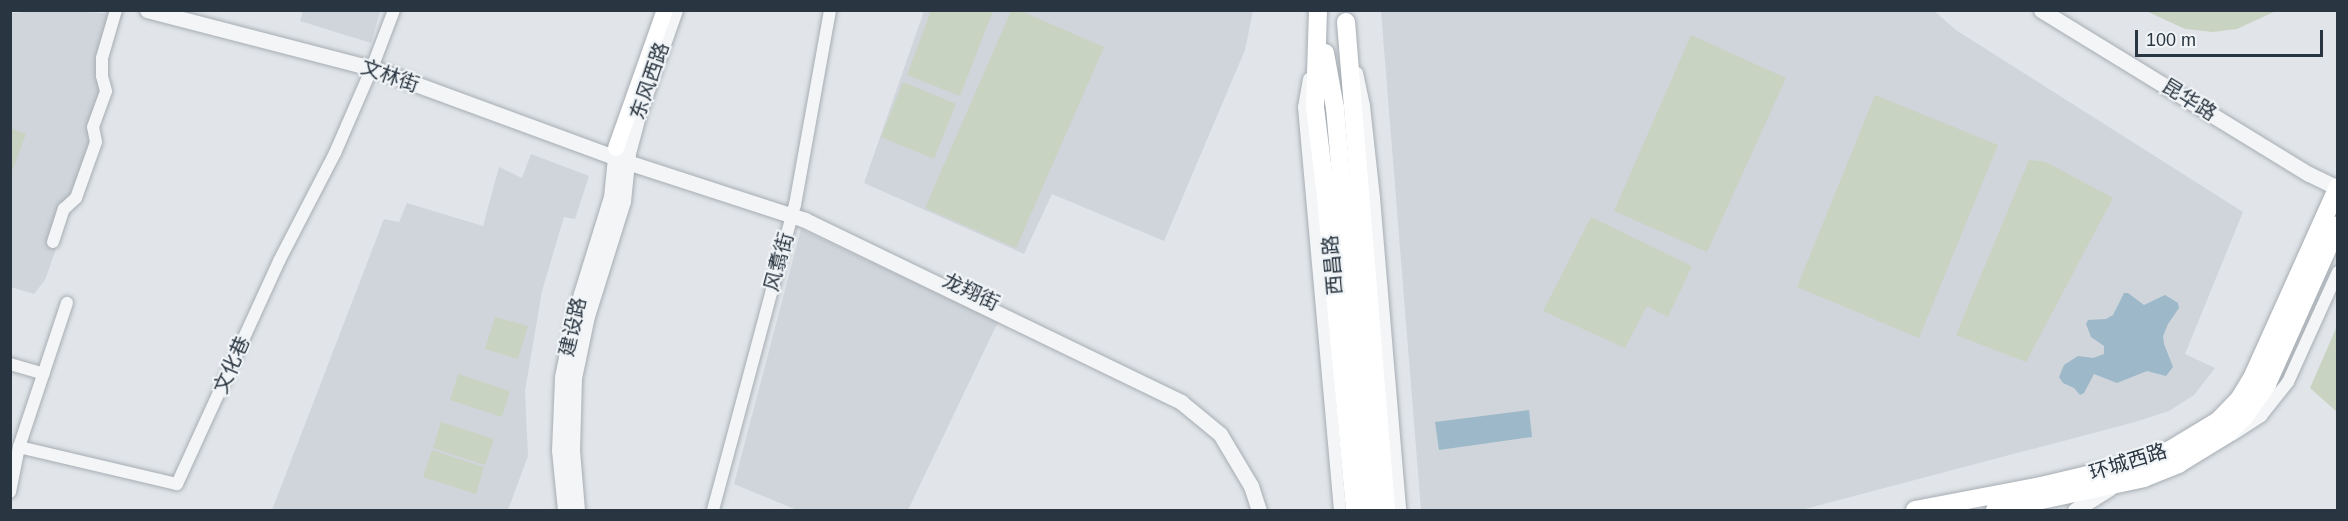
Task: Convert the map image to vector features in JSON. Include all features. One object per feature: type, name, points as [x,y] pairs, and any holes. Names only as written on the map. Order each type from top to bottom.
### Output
[{"type":"main road","name":"东风西路","points":[[622,155],[665,10]]},
{"type":"main road","name":"西昌路","points":[[1318,15],[1335,108],[1371,510]]},
{"type":"main road","name":"西昌路","points":[[1318,15],[1315,107],[1326,197],[1355,510]]},
{"type":"main road","name":"西昌路","points":[[1335,108],[1347,16]]},
{"type":"main road","name":"西昌路","points":[[1347,16],[1386,510]]},
{"type":"main road","name":"环城西路","points":[[1915,510],[2041,486],[2138,463],[2170,450],[2217,421],[2240,398],[2253,376],[2337,188]]},
{"type":"main road","name":"环城西路","points":[[1995,510],[2114,485],[2168,469],[2217,441],[2245,416],[2267,384],[2337,225]]},
{"type":"street","points":[[52,242],[64,209],[76,198],[96,142],[93,126],[106,91],[102,76],[102,58],[116,10]]},
{"type":"street","name":"文林街","points":[[147,10],[374,64]]},
{"type":"street","name":"文林街","points":[[186,10],[374,64],[622,155]]},
{"type":"street","points":[[374,64],[394,10]]},
{"type":"street","name":"东风西路","points":[[622,155],[675,10]]},
{"type":"street","name":"风翥街","points":[[713,510],[793,210],[830,10]]},
{"type":"street","name":"昆华路","points":[[2041,10],[2309,174],[2337,188]]},
{"type":"street","points":[[1318,15],[1304,107],[1340,510]]},
{"type":"street","points":[[1347,16],[1364,106],[1400,510]]},
{"type":"street","name":"文化巷","points":[[19,447],[177,484],[279,261],[335,153],[374,64]]},
{"type":"street","name":"龙翔街","points":[[622,155],[808,215],[1183,393],[1225,425],[1260,482],[1269,510]]},
{"type":"street","name":"建设路","points":[[565,510],[559,450],[562,377],[575,314],[622,155]]},
{"type":"street","name":"建设路","points":[[577,510],[572,450],[574,378],[587,316],[623,201],[622,155]]},
{"type":"street","name":"龙翔街","points":[[793,210],[1181,402],[1220,434],[1251,486],[1259,510]]},
{"type":"street","points":[[2217,441],[2251,425],[2288,382],[2337,272]]},
{"type":"street","points":[[10,492],[19,447],[67,303]]},
{"type":"street","points":[[10,364],[44,374]]},
{"type":"street","points":[[2075,510],[2114,485]]},
{"type":"shaded area","points":[[46,10],[123,14],[106,60],[111,94],[45,280],[34,294],[11,287],[10,17],[12,13]]},
{"type":"shaded area","points":[[303,10],[380,11],[371,43],[300,21]]},
{"type":"shaded area","points":[[924,11],[1253,11],[1245,50],[1164,241],[1052,194],[1024,254],[864,183]]},
{"type":"shaded area","points":[[1381,11],[1934,11],[1956,30],[2243,212],[2185,354],[2215,368],[2194,395],[2169,411],[1801,510],[1421,510]]},
{"type":"shaded area","points":[[531,154],[589,176],[575,219],[564,217],[542,291],[525,391],[528,456],[508,510],[272,510],[384,219],[399,222],[407,203],[483,226],[499,167],[522,178]]},
{"type":"shaded area","points":[[801,229],[998,322],[908,510],[797,510],[734,484]]},
{"type":"green space","points":[[931,11],[993,11],[960,96],[907,75]]},
{"type":"green space","points":[[1011,11],[1021,11],[1104,47],[1016,248],[925,208]]},
{"type":"green space","points":[[2146,11],[2276,11],[2237,29],[2213,32],[2185,29]]},
{"type":"green space","points":[[1691,35],[1786,78],[1707,252],[1614,211]]},
{"type":"green space","points":[[903,82],[956,104],[934,159],[881,137]]},
{"type":"green space","points":[[1875,95],[1998,145],[1919,338],[1797,287]]},
{"type":"green space","points":[[11,128],[26,134],[11,174]]},
{"type":"green space","points":[[2029,160],[2046,162],[2113,198],[2026,362],[1956,335]]},
{"type":"green space","points":[[1591,217],[1692,266],[1668,317],[1647,306],[1625,348],[1543,311]]},
{"type":"green space","points":[[495,317],[528,326],[518,359],[485,349]]},
{"type":"green space","points":[[2337,326],[2337,412],[2310,388]]},
{"type":"green space","points":[[458,374],[510,391],[502,417],[450,400]]},
{"type":"green space","points":[[441,422],[494,439],[485,465],[433,448]]},
{"type":"green space","points":[[432,450],[484,467],[476,494],[423,477]]},
{"type":"water","points":[[2124,293],[2128,293],[2144,305],[2165,295],[2178,303],[2179,308],[2163,336],[2173,367],[2166,376],[2147,371],[2117,383],[2094,374],[2084,393],[2080,395],[2074,388],[2063,383],[2059,377],[2064,365],[2078,356],[2093,358],[2104,354],[2104,346],[2091,337],[2086,324],[2088,320],[2106,319],[2113,315]]},
{"type":"water","points":[[1529,410],[1532,437],[1439,450],[1435,422]]}]
